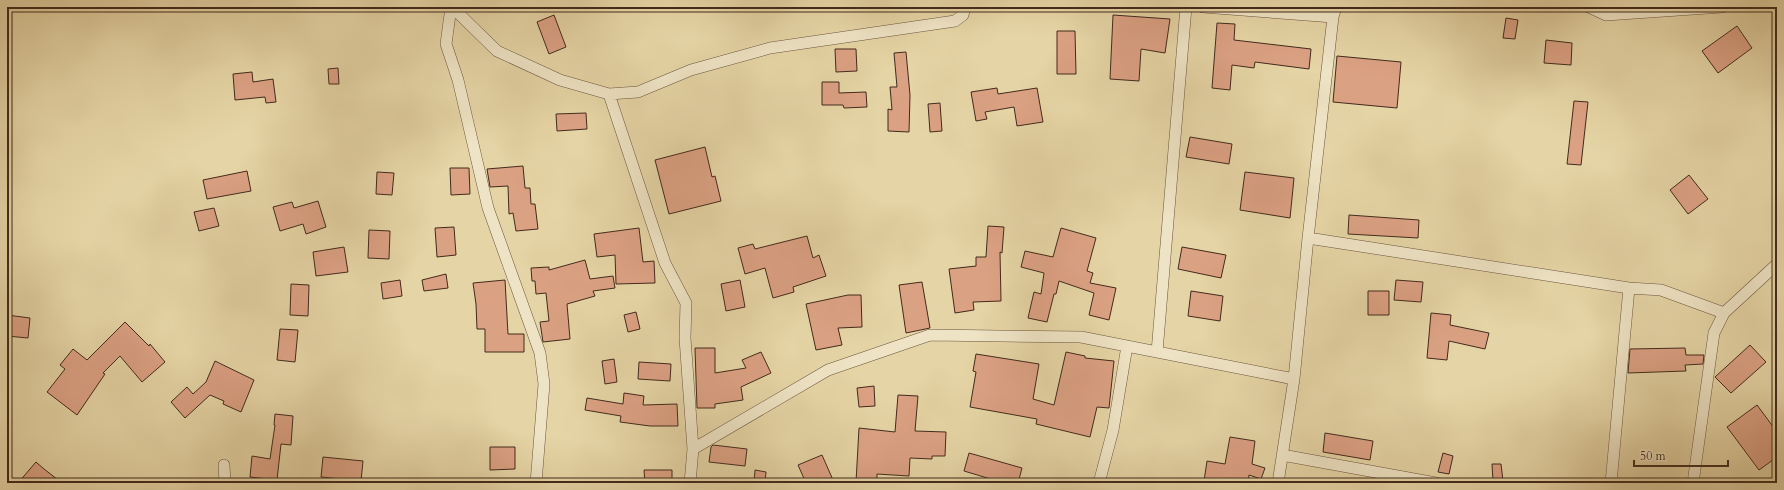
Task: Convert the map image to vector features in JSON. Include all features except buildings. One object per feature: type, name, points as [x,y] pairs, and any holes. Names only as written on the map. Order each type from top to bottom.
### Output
[{"type":"street","points":[[452,7],[497,51],[560,80],[609,94],[638,92],[691,70],[770,48],[955,21],[964,15],[965,7]]},
{"type":"street","points":[[452,7],[446,44],[458,80],[488,208],[540,353],[544,384],[536,483]]},
{"type":"street","points":[[1157,352],[1186,7]]},
{"type":"street","points":[[1203,7],[1335,12],[1308,238],[1294,379],[1278,483]]},
{"type":"street","points":[[1589,7],[1606,15],[1722,7]]},
{"type":"street","points":[[609,94],[665,263],[686,304],[685,338],[693,449],[690,483]]},
{"type":"street","points":[[1308,238],[1629,288],[1661,290],[1724,313]]},
{"type":"street","points":[[1693,483],[1714,333],[1724,313],[1777,264]]},
{"type":"street","points":[[1611,483],[1629,288]]},
{"type":"street","points":[[693,449],[828,370],[930,335],[1081,337],[1294,379]]},
{"type":"street","points":[[1099,483],[1113,430],[1127,346]]},
{"type":"street","points":[[1282,455],[1436,483]]},
{"type":"street","points":[[224,465],[225,483]]}]
